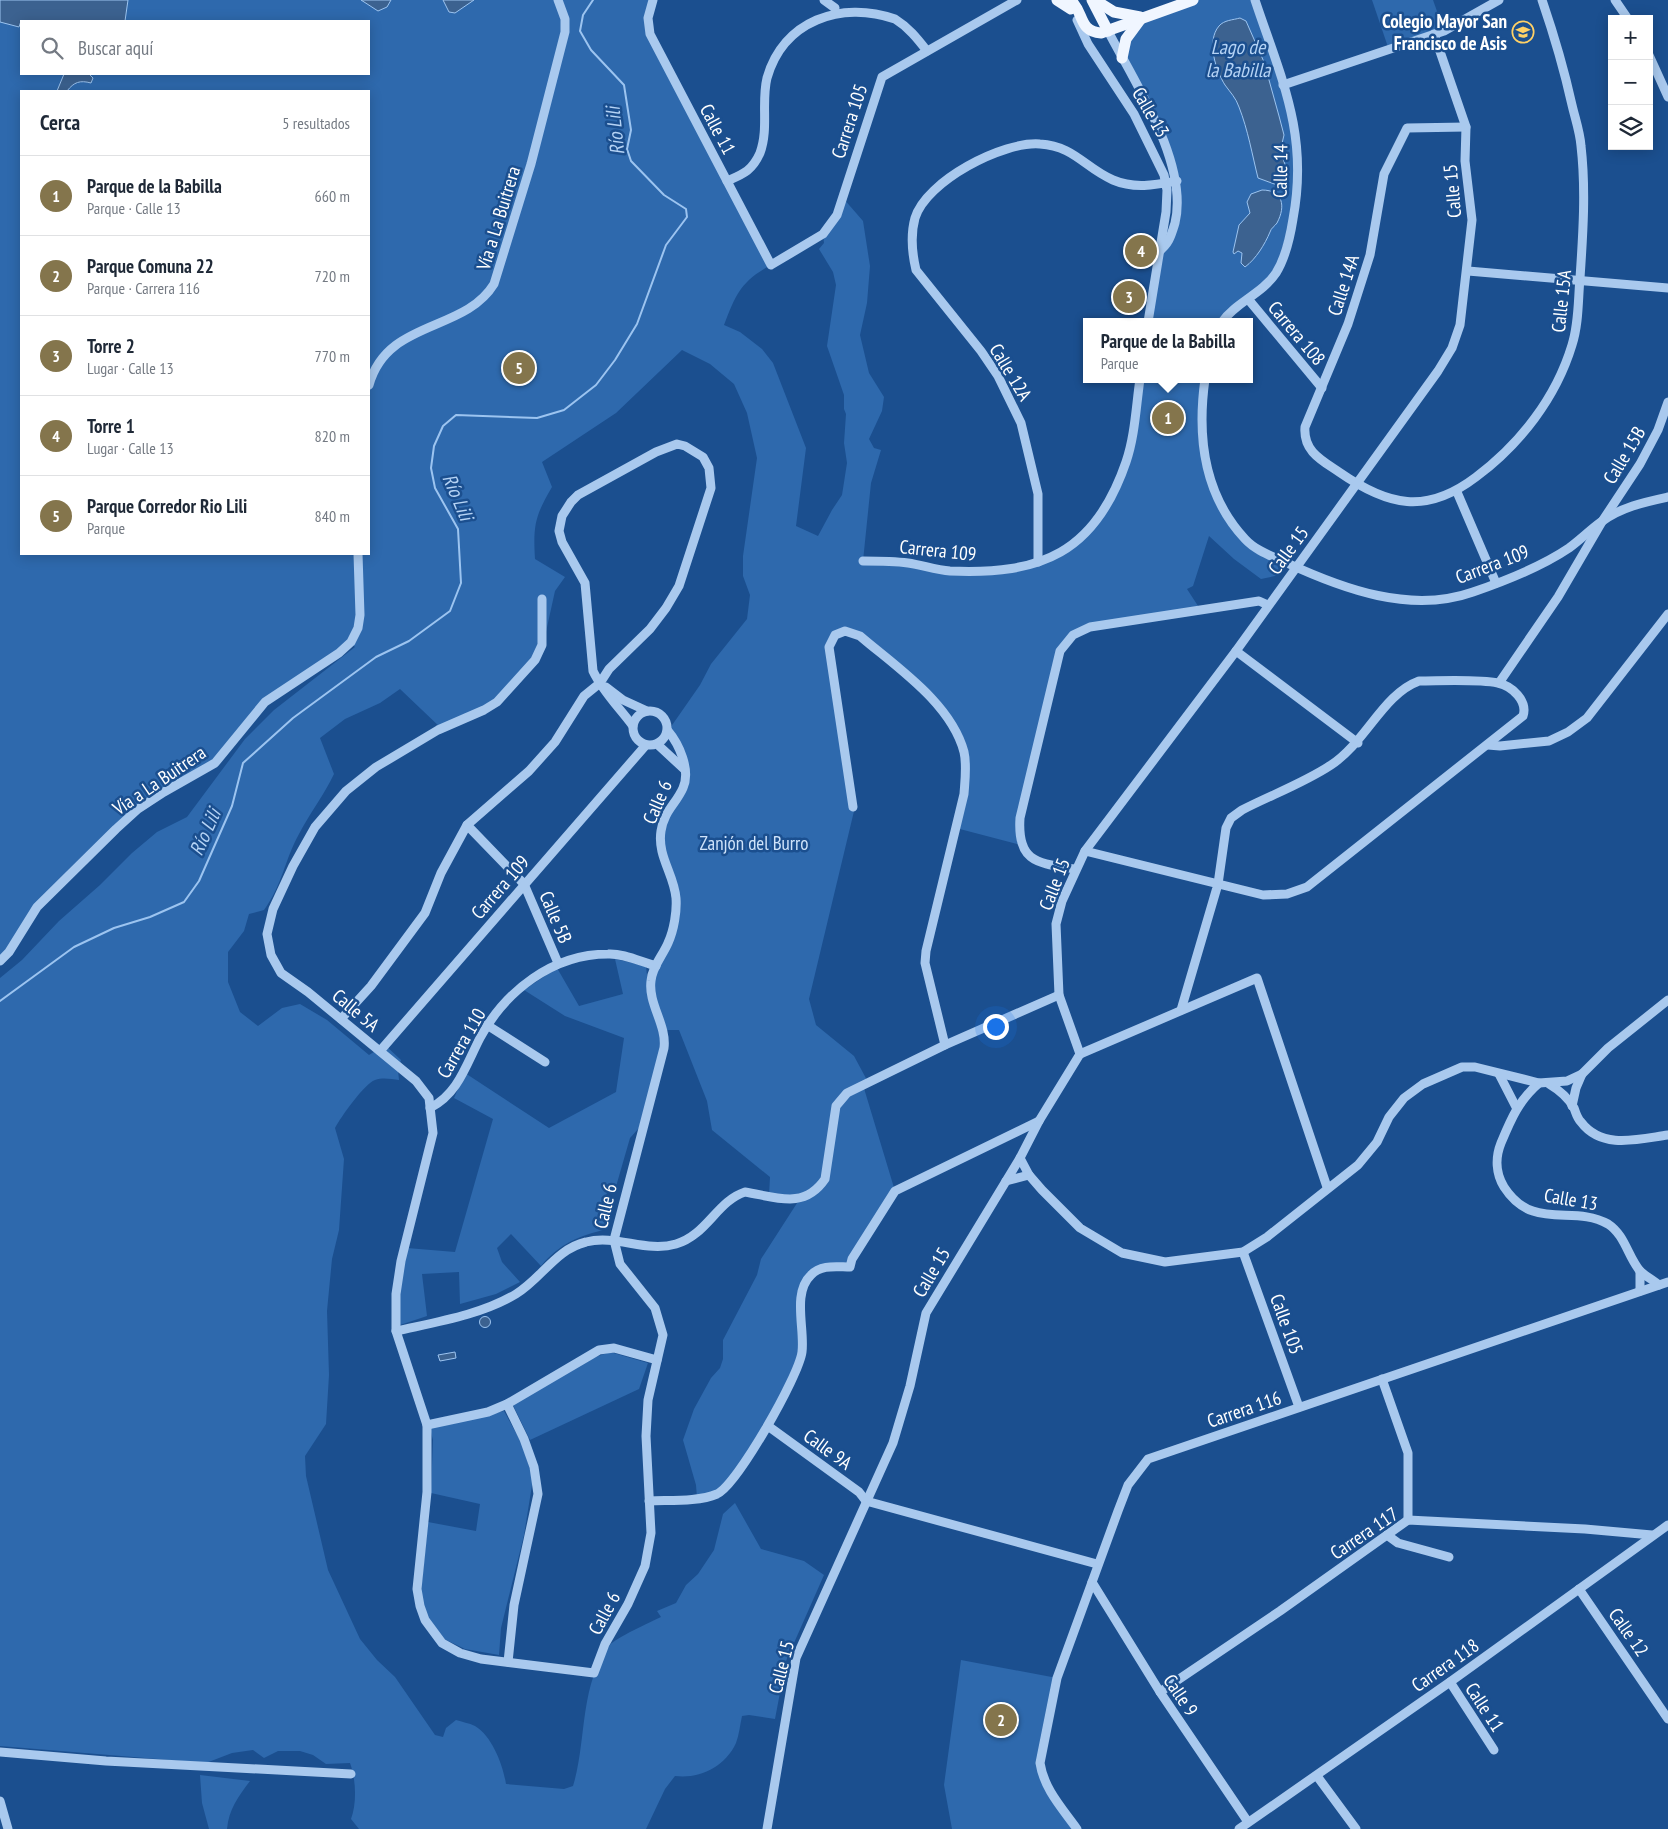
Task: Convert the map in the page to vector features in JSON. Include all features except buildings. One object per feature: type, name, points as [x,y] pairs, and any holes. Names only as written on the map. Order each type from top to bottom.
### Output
[{"type":"main road","points":[[1058,0],[1073,3],[1081,20],[1088,29],[1097,33],[1108,31],[1176,3],[1193,0]]},
{"type":"main road","points":[[1094,0],[1114,12],[1144,17]]},
{"type":"main road","name":"Calle 13","points":[[1094,0],[1108,31]]},
{"type":"main road","points":[[1122,58],[1123,48],[1130,30],[1144,17]]},
{"type":"street","name":"Vía a La Buitrera","points":[[370,382],[377,363],[396,344],[483,298],[494,284],[532,164],[565,32],[565,19],[558,0]]},
{"type":"street","points":[[824,0],[836,8]]},
{"type":"street","name":"Carrera 105","points":[[771,264],[814,241],[828,229],[837,215],[882,77],[1017,0]]},
{"type":"street","name":"Calle 14","points":[[1227,318],[1263,288],[1275,273],[1284,256],[1297,197],[1298,144],[1292,113],[1255,0]]},
{"type":"street","points":[[1284,85],[1456,26],[1499,0]]},
{"type":"street","name":"Calle 15A","points":[[1356,484],[1396,501],[1415,502],[1438,499],[1457,492],[1499,460],[1532,424],[1556,384],[1572,345],[1578,318],[1583,234],[1581,144],[1559,51],[1542,0]]},
{"type":"street","points":[[1615,0],[1625,15]]},
{"type":"street","name":"Calle 11","points":[[652,3],[648,18],[650,34],[771,264]]},
{"type":"street","name":"Calle 13","points":[[1069,3],[1088,44],[1134,114],[1156,156],[1166,183],[1166,212],[1149,318]]},
{"type":"street","points":[[726,180],[747,173],[759,154],[764,137],[767,78],[786,38],[806,22],[836,8],[854,6],[875,10],[895,19],[912,32],[927,51]]},
{"type":"street","name":"Calle 13","points":[[1108,31],[1170,157],[1176,181],[1178,199],[1172,232],[1167,246],[1158,252]]},
{"type":"street","name":"Calle 15","points":[[767,1829],[796,1658],[893,1443],[910,1386],[926,1312],[1020,1158],[1039,1121],[1080,1054],[1059,995],[1056,924],[1062,901],[1075,869],[1085,851],[1236,651],[1452,348],[1460,325],[1468,271],[1472,220],[1465,161],[1466,126],[1434,34]]},
{"type":"street","points":[[1651,60],[1668,97]]},
{"type":"street","name":"Calle 14A","points":[[1356,484],[1315,456],[1307,446],[1304,437],[1305,428],[1348,324],[1370,255],[1384,174],[1407,128],[1466,126]]},
{"type":"street","name":"Calle 12A","points":[[1038,562],[1038,494],[1021,423],[998,376],[981,351],[916,270],[912,254],[912,236],[916,217],[923,203],[936,188],[955,174],[988,156],[1023,145],[1039,143],[1070,151],[1103,175],[1120,183],[1146,186],[1166,183]]},
{"type":"street","points":[[1166,183],[1176,181]]},
{"type":"street","points":[[1468,271],[1668,288]]},
{"type":"street","name":"Carrera 108","points":[[1248,299],[1322,388]]},
{"type":"street","points":[[1038,562],[1076,544],[1098,518],[1111,496],[1126,461],[1139,383]]},
{"type":"street","points":[[1205,383],[1201,412],[1204,459],[1222,504],[1232,522],[1253,547],[1295,567]]},
{"type":"street","name":"Calle 15B","points":[[1603,520],[1640,464],[1658,430],[1668,402]]},
{"type":"street","points":[[341,1019],[371,986],[424,913],[441,873],[468,825],[529,771],[555,742],[584,696],[600,682],[609,669],[650,630],[666,608],[679,586],[711,488],[709,468],[703,457],[685,446],[677,444],[656,452],[578,495],[562,516],[559,531],[562,542],[585,583],[591,663],[600,682],[612,702],[633,726],[636,738],[646,745],[657,744],[664,739],[668,731],[663,716],[655,711],[647,711],[623,700],[600,682]]},
{"type":"street","points":[[1457,492],[1496,583]]},
{"type":"street","points":[[1498,683],[1558,597],[1603,520],[1640,503],[1668,497]]},
{"type":"street","name":"Carrera 109","points":[[1295,567],[1346,588],[1380,596],[1414,600],[1443,599],[1462,595],[1496,583],[1569,548],[1603,520]]},
{"type":"street","name":"Vía a La Buitrera","points":[[0,962],[10,952],[37,907],[116,829],[138,809],[164,792],[215,764],[264,702],[339,653],[350,642],[358,628],[360,615],[358,555]]},
{"type":"street","name":"Carrera 109","points":[[863,561],[908,563],[946,571],[982,572],[1022,567],[1038,562]]},
{"type":"street","name":"Calle 5A","points":[[542,599],[542,645],[535,660],[497,702],[484,710],[438,730],[384,762],[346,791],[315,827],[293,866],[273,909],[267,934],[271,955],[281,973],[341,1019],[416,1081],[428,1098],[433,1132],[401,1261],[396,1294],[396,1332],[428,1425],[428,1492],[417,1589],[425,1620],[442,1643],[460,1653],[481,1659],[594,1673]]},
{"type":"street","points":[[1075,869],[1040,863],[1030,858],[1021,846],[1019,832],[1020,818],[1060,651],[1073,635],[1090,626],[1259,601],[1268,605]]},
{"type":"street","points":[[1488,745],[1500,746],[1549,741],[1568,732],[1587,718],[1668,614]]},
{"type":"street","points":[[852,807],[829,647],[835,636],[845,631],[860,636],[937,703],[958,736],[964,752],[966,772],[964,794],[926,951],[925,964],[945,1045]]},
{"type":"street","points":[[1236,651],[1358,743]]},
{"type":"street","points":[[1085,851],[1218,884],[1263,895],[1287,894],[1307,887],[1488,745],[1523,716],[1525,710],[1522,700],[1498,683],[1419,681],[1407,685],[1398,692],[1358,743],[1331,765],[1242,810],[1231,818],[1226,828],[1218,884],[1181,1010]]},
{"type":"street","points":[[633,726],[638,716],[647,711]]},
{"type":"street","name":"Calle 6","points":[[594,1673],[605,1644],[628,1604],[644,1566],[651,1533],[646,1436],[648,1400],[663,1335],[655,1308],[620,1264],[614,1240],[665,1040],[652,996],[651,980],[669,942],[675,916],[676,897],[662,854],[660,833],[668,809],[684,788],[684,769],[680,748],[668,731]]},
{"type":"street","name":"Calle 6","points":[[657,744],[684,769]]},
{"type":"street","name":"Carrera 109","points":[[380,1051],[646,745]]},
{"type":"street","points":[[468,825],[524,884]]},
{"type":"street","name":"Calle 5B","points":[[524,884],[558,963]]},
{"type":"street","name":"Carrera 110","points":[[430,1108],[454,1090],[487,1026],[504,1004],[526,983],[558,963],[579,956],[610,953],[656,966]]},
{"type":"street","points":[[1080,1054],[1257,978],[1327,1187]]},
{"type":"street","points":[[396,1332],[504,1301],[530,1284],[564,1251],[586,1241],[614,1240],[648,1246],[676,1244],[704,1228],[734,1196],[745,1192],[791,1200],[808,1196],[820,1188],[825,1179],[836,1106],[847,1092],[945,1045],[1059,995]]},
{"type":"street","points":[[1020,1158],[1029,1175],[1080,1228],[1128,1255],[1165,1262],[1243,1252],[1267,1237],[1327,1187],[1358,1165],[1377,1142],[1394,1110],[1404,1098],[1423,1084],[1462,1067],[1475,1067],[1539,1083],[1549,1084],[1567,1081],[1582,1074],[1608,1048],[1668,1000]]},
{"type":"street","points":[[487,1026],[545,1062]]},
{"type":"street","points":[[1499,1074],[1510,1092],[1516,1107]]},
{"type":"street","points":[[1572,1106],[1576,1088],[1582,1074]]},
{"type":"street","name":"Calle 13","points":[[1539,1083],[1516,1107],[1498,1150],[1496,1167],[1501,1182],[1511,1198],[1523,1207],[1548,1215],[1595,1218],[1609,1225],[1619,1234],[1640,1271],[1640,1291]]},
{"type":"street","points":[[1549,1084],[1562,1092],[1580,1121],[1591,1133],[1608,1140],[1625,1141],[1668,1135]]},
{"type":"street","points":[[649,1501],[708,1497],[729,1486],[768,1426],[798,1365],[802,1352],[801,1292],[810,1275],[824,1267],[850,1266],[852,1259],[895,1192],[1039,1121]]},
{"type":"street","points":[[1006,1181],[1029,1175]]},
{"type":"street","name":"Calle 105","points":[[1243,1252],[1299,1407]]},
{"type":"street","name":"Calle 13","points":[[1640,1271],[1663,1283]]},
{"type":"street","name":"Carrera 116","points":[[1077,1829],[1048,1788],[1040,1763],[1057,1678],[1097,1564],[1128,1485],[1148,1458],[1663,1283]]},
{"type":"street","points":[[428,1425],[488,1412],[507,1404],[599,1350],[614,1348],[658,1360]]},
{"type":"street","points":[[1382,1379],[1408,1453],[1408,1520]]},
{"type":"street","points":[[507,1404],[524,1439],[534,1467],[538,1494],[514,1605],[508,1662]]},
{"type":"street","name":"Calle 9A","points":[[768,1426],[859,1492],[866,1501]]},
{"type":"street","points":[[866,1501],[1097,1564]]},
{"type":"street","name":"Carrera 117","points":[[1160,1692],[1280,1611],[1408,1520],[1585,1529],[1652,1535]]},
{"type":"street","name":"Carrera 118","points":[[1239,1829],[1450,1682],[1668,1525]]},
{"type":"street","points":[[1387,1534],[1398,1543],[1449,1557]]},
{"type":"street","name":"Calle 9","points":[[1092,1582],[1160,1692],[1248,1822]]},
{"type":"street","name":"Calle 12","points":[[1579,1589],[1668,1719]]},
{"type":"street","name":"Calle 11","points":[[1450,1682],[1494,1750]]},
{"type":"street","points":[[0,1752],[106,1761],[351,1774]]},
{"type":"street","points":[[1317,1776],[1356,1829]]},
{"type":"street","points":[[0,1801],[8,1829]]},
{"type":"green space","name":"Zanjón del Burro","points":[[0,0],[653,0],[650,34],[771,265],[753,277],[741,289],[724,325],[740,332],[762,349],[773,363],[806,448],[796,526],[818,536],[842,495],[847,463],[844,443],[846,414],[844,395],[827,346],[836,285],[833,272],[819,249],[824,243],[823,234],[843,198],[863,221],[870,266],[867,303],[860,335],[869,373],[884,397],[882,411],[869,439],[874,448],[881,450],[871,483],[863,561],[982,572],[1061,553],[1098,518],[1126,461],[1139,383],[1205,383],[1201,412],[1212,482],[1244,538],[1290,564],[1275,576],[1261,579],[1234,559],[1209,536],[1193,586],[1187,589],[1200,609],[1090,627],[1060,651],[1020,817],[1021,845],[956,828],[965,781],[964,752],[958,737],[948,721],[920,690],[860,636],[845,631],[829,647],[855,807],[809,999],[816,1025],[854,1056],[868,1082],[863,1085],[895,1191],[850,1267],[824,1267],[801,1292],[798,1365],[729,1486],[697,1498],[696,1485],[683,1440],[694,1409],[711,1378],[720,1368],[723,1359],[723,1340],[757,1275],[761,1259],[799,1200],[769,1196],[770,1177],[712,1130],[707,1101],[679,1030],[663,1030],[651,980],[675,915],[661,833],[683,788],[684,769],[668,731],[700,685],[711,664],[747,619],[750,595],[743,576],[743,556],[757,458],[747,413],[734,384],[710,364],[682,350],[616,413],[542,462],[552,487],[536,521],[534,537],[535,559],[565,577],[555,591],[542,650],[504,694],[442,729],[400,689],[380,703],[345,719],[320,738],[334,774],[294,843],[270,901],[264,910],[249,914],[244,931],[228,952],[228,982],[240,1012],[258,1026],[282,1008],[300,1004],[327,1020],[369,1055],[385,1045],[401,1060],[398,1070],[399,1080],[387,1078],[370,1083],[353,1101],[335,1128],[344,1159],[339,1230],[332,1259],[327,1311],[329,1375],[326,1424],[305,1456],[306,1476],[328,1570],[360,1639],[377,1660],[395,1677],[435,1735],[443,1737],[446,1728],[456,1720],[473,1725],[487,1737],[496,1752],[506,1784],[564,1789],[573,1786],[588,1695],[600,1660],[613,1642],[661,1617],[657,1611],[676,1603],[686,1585],[698,1574],[714,1550],[723,1514],[735,1503],[761,1549],[804,1561],[824,1575],[786,1661],[775,1719],[749,1715],[742,1716],[736,1743],[725,1759],[711,1770],[694,1775],[675,1776],[665,1789],[646,1829],[359,1829],[351,1819],[355,1791],[354,1776],[350,1763],[326,1764],[313,1755],[300,1751],[278,1751],[264,1758],[253,1750],[232,1753],[206,1763],[0,1746],[0,978],[22,960],[59,921],[100,885],[132,853],[157,832],[187,817],[245,739],[274,710],[355,647],[351,643],[274,695],[226,752],[138,809],[46,897],[0,961]]},
{"type":"green space","points":[[1193,0],[1255,0],[1291,106],[1297,197],[1275,273],[1226,318],[1149,318],[1158,252],[1167,246],[1178,189],[1123,48],[1130,30]]},
{"type":"green space","points":[[1372,0],[1433,0],[1444,31],[1389,50]]},
{"type":"green space","points":[[615,959],[646,966],[649,995],[663,1042],[639,1128],[630,1138],[615,1190],[608,1189],[600,1216],[609,1222],[607,1229],[588,1234],[563,1246],[541,1266],[511,1234],[497,1248],[502,1262],[520,1282],[496,1294],[460,1304],[459,1272],[422,1274],[427,1316],[400,1325],[400,1281],[407,1248],[455,1252],[493,1119],[454,1098],[465,1073],[549,1128],[616,1092],[624,1038],[565,1016],[524,990],[557,968],[579,1006],[623,994]]},
{"type":"green space","points":[[610,1352],[648,1363],[639,1389],[530,1440],[513,1405],[587,1360]]},
{"type":"green space","points":[[504,1411],[522,1444],[533,1479],[524,1535],[501,1628],[499,1655],[465,1649],[442,1638],[423,1610],[421,1591],[428,1522],[476,1531],[480,1504],[431,1493],[433,1440],[430,1428]]},
{"type":"green space","points":[[961,1660],[1057,1678],[1042,1774],[1077,1829],[952,1829],[944,1785]]},
{"type":"green space","points":[[200,1775],[250,1781],[232,1809],[227,1829],[209,1829],[202,1803]]},
{"type":"water","points":[[0,0],[128,0],[125,20],[20,20],[19,27],[0,22]]},
{"type":"water","points":[[361,0],[391,0],[387,7],[378,11]]},
{"type":"water","points":[[443,0],[474,0],[455,13],[449,12]]},
{"type":"water","name":"Lago de la Babilla","points":[[1240,18],[1246,21],[1264,62],[1284,135],[1280,152],[1287,169],[1277,185],[1258,178],[1242,116],[1236,101],[1222,79],[1214,56],[1213,40],[1219,26],[1226,21]]},
{"type":"water","points":[[64,75],[90,75],[93,78],[91,83],[78,82],[68,90],[57,90]]},
{"type":"water","points":[[1262,190],[1274,193],[1281,200],[1280,217],[1271,229],[1260,251],[1245,267],[1241,263],[1242,253],[1238,251],[1234,254],[1233,252],[1239,225],[1250,213],[1247,202],[1251,194]]},
{"type":"water","points":[[485,1316],[491,1322],[485,1328],[479,1322]]},
{"type":"water","points":[[455,1352],[456,1358],[440,1361],[438,1355]]},
{"type":"waterway","name":"Río Lili","points":[[0,1001],[74,947],[114,928],[150,917],[184,902],[199,881],[232,806],[243,763],[293,718],[376,657],[409,641],[450,611],[461,583],[458,529],[435,488],[431,468],[434,446],[443,426],[456,415],[537,418],[564,410],[596,385],[615,360],[637,324],[666,245],[687,217],[686,209],[664,195],[631,161],[627,149],[631,130],[624,85],[591,50],[580,31],[583,15],[593,0]]},
{"type":"place","name":"Colegio Mayor San Francisco de Asis","points":[[1523,32]]},
{"type":"place","name":"Torre 1","points":[[1141,251]]},
{"type":"place","name":"Torre 2","points":[[1129,297]]},
{"type":"place","name":"Parque Corredor Rio Lili","points":[[519,368]]},
{"type":"place","name":"Parque de la Babilla","points":[[1168,418]]},
{"type":"place","name":"Parque Comuna 22","points":[[1001,1720]]}]
